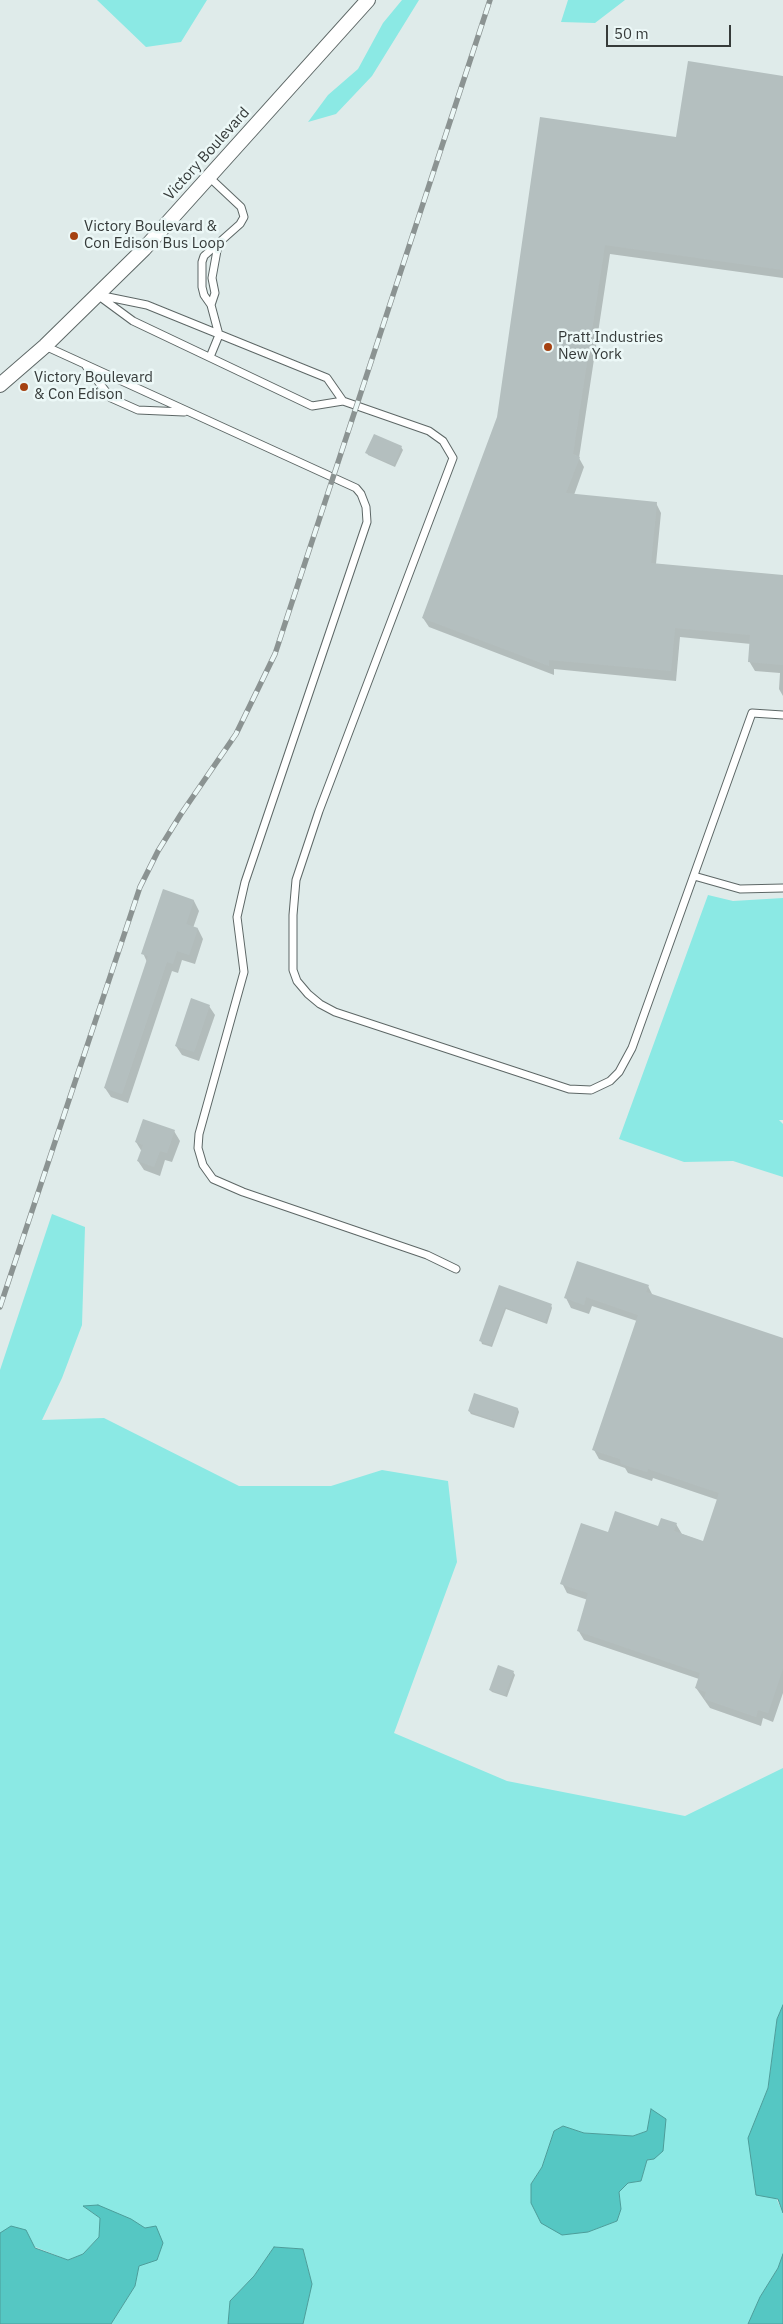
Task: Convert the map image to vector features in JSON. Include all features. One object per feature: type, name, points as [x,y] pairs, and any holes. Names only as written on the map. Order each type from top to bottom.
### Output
[{"type":"street","name":"Victory Boulevard","points":[[0,385],[99,296],[368,0]]},
{"type":"lane","points":[[209,177],[244,212],[244,217],[240,224],[204,256],[201,268],[204,295],[212,305],[219,335],[210,357]]},
{"type":"lane","points":[[212,305],[215,292],[212,278],[218,245]]},
{"type":"lane","points":[[99,296],[147,305],[326,378],[343,401]]},
{"type":"lane","points":[[99,296],[133,321],[312,406],[343,401],[429,431],[443,441],[453,458],[319,811],[296,880],[293,915],[293,970],[297,981],[320,1004],[335,1012],[569,1089],[591,1090],[610,1081],[619,1072],[632,1048],[752,713],[783,716]]},
{"type":"lane","points":[[45,346],[356,488],[361,494],[366,507],[367,522],[245,882],[237,917],[244,972],[199,1134],[198,1148],[202,1165],[213,1179],[243,1192],[427,1255],[456,1268]]},
{"type":"lane","points":[[84,364],[111,398],[138,410],[190,412]]},
{"type":"lane","points":[[694,876],[740,889],[783,888]]},
{"type":"shaded area","points":[[97,0],[207,0],[181,42],[146,47]]},
{"type":"shaded area","points":[[402,0],[419,0],[372,76],[336,114],[308,122],[328,95],[358,69],[383,23]]},
{"type":"shaded area","points":[[568,0],[625,0],[595,23],[561,22]]},
{"type":"shaded area","points":[[708,895],[733,901],[783,898],[783,1120],[779,1120],[783,1124],[783,1177],[733,1161],[684,1162],[619,1139]]},
{"type":"shaded area","points":[[52,1214],[85,1227],[82,1325],[62,1378],[42,1420],[104,1418],[239,1486],[331,1486],[382,1470],[448,1481],[457,1562],[394,1733],[507,1781],[685,1816],[783,1768],[783,2005],[777,2019],[768,2088],[749,2138],[783,2213],[783,2254],[778,2268],[760,2297],[748,2324],[303,2324],[312,2284],[303,2249],[274,2247],[254,2276],[230,2301],[228,2324],[111,2324],[135,2286],[145,2228],[118,2214],[84,2207],[100,2218],[99,2237],[83,2254],[68,2260],[0,2233],[0,1370]],"holes":[[[651,2110],[654,2159],[647,2160],[641,2181],[628,2183],[619,2192],[621,2208],[617,2221],[588,2232],[531,2184],[542,2167],[554,2131],[563,2126],[584,2133],[633,2136],[647,2131]]]},
{"type":"shaded area","points":[[783,2005],[783,2213],[778,2199],[756,2195],[748,2138],[768,2088],[777,2019]]},
{"type":"shaded area","points":[[651,2109],[666,2119],[663,2151],[654,2159],[647,2160],[641,2181],[628,2183],[619,2192],[621,2209],[617,2221],[588,2232],[562,2235],[541,2223],[531,2203],[531,2184],[542,2167],[554,2131],[563,2126],[584,2133],[633,2136],[647,2131]]},
{"type":"shaded area","points":[[98,2205],[131,2219],[145,2228],[156,2226],[163,2243],[157,2260],[139,2266],[135,2286],[111,2324],[0,2324],[0,2233],[11,2226],[26,2230],[35,2248],[68,2260],[83,2254],[99,2237],[100,2218],[83,2206]]},
{"type":"shaded area","points":[[274,2247],[303,2249],[312,2284],[303,2324],[228,2324],[230,2301],[254,2276]]},
{"type":"shaded area","points":[[783,2254],[783,2324],[748,2324],[760,2297],[778,2268]]},
{"type":"building","name":"Pratt Industries New York","points":[[688,61],[783,76],[783,270],[605,245],[573,454],[580,457],[566,493],[657,502],[651,563],[783,575],[783,665],[748,662],[750,635],[675,628],[671,671],[549,660],[549,666],[422,618],[497,417],[540,117],[676,137]]},
{"type":"building","points":[[374,434],[402,446],[394,465],[365,453]]},
{"type":"building","points":[[163,889],[194,900],[186,924],[198,928],[189,955],[177,951],[173,964],[167,962],[122,1094],[104,1088],[148,956],[141,954]]},
{"type":"building","points":[[191,998],[210,1005],[194,1052],[175,1046]]},
{"type":"building","points":[[143,1119],[175,1130],[167,1153],[160,1151],[154,1167],[137,1161],[143,1145],[135,1142]]},
{"type":"building","points":[[577,1261],[649,1285],[646,1292],[783,1338],[783,1668],[768,1713],[758,1710],[756,1717],[704,1699],[706,1692],[695,1688],[700,1673],[577,1631],[588,1593],[560,1584],[581,1523],[608,1532],[615,1511],[658,1526],[661,1518],[677,1523],[674,1531],[703,1541],[719,1493],[648,1469],[647,1472],[621,1464],[620,1459],[592,1450],[638,1315],[586,1297],[584,1305],[564,1298]]},
{"type":"building","points":[[499,1285],[552,1304],[545,1322],[505,1307],[491,1345],[479,1341]]},
{"type":"building","points":[[474,1393],[518,1408],[512,1426],[468,1411]]},
{"type":"building","points":[[498,1665],[514,1671],[505,1695],[489,1690]]},
{"type":"railway","points":[[0,1307],[140,887],[158,851],[181,814],[236,734],[275,654],[490,0]]},
{"type":"place","name":"Victory Boulevard & Con Edison Bus Loop","points":[[74,236]]},
{"type":"place","name":"Pratt Industries New York","points":[[548,347]]},
{"type":"place","name":"Victory Boulevard & Con Edison","points":[[24,387]]}]
